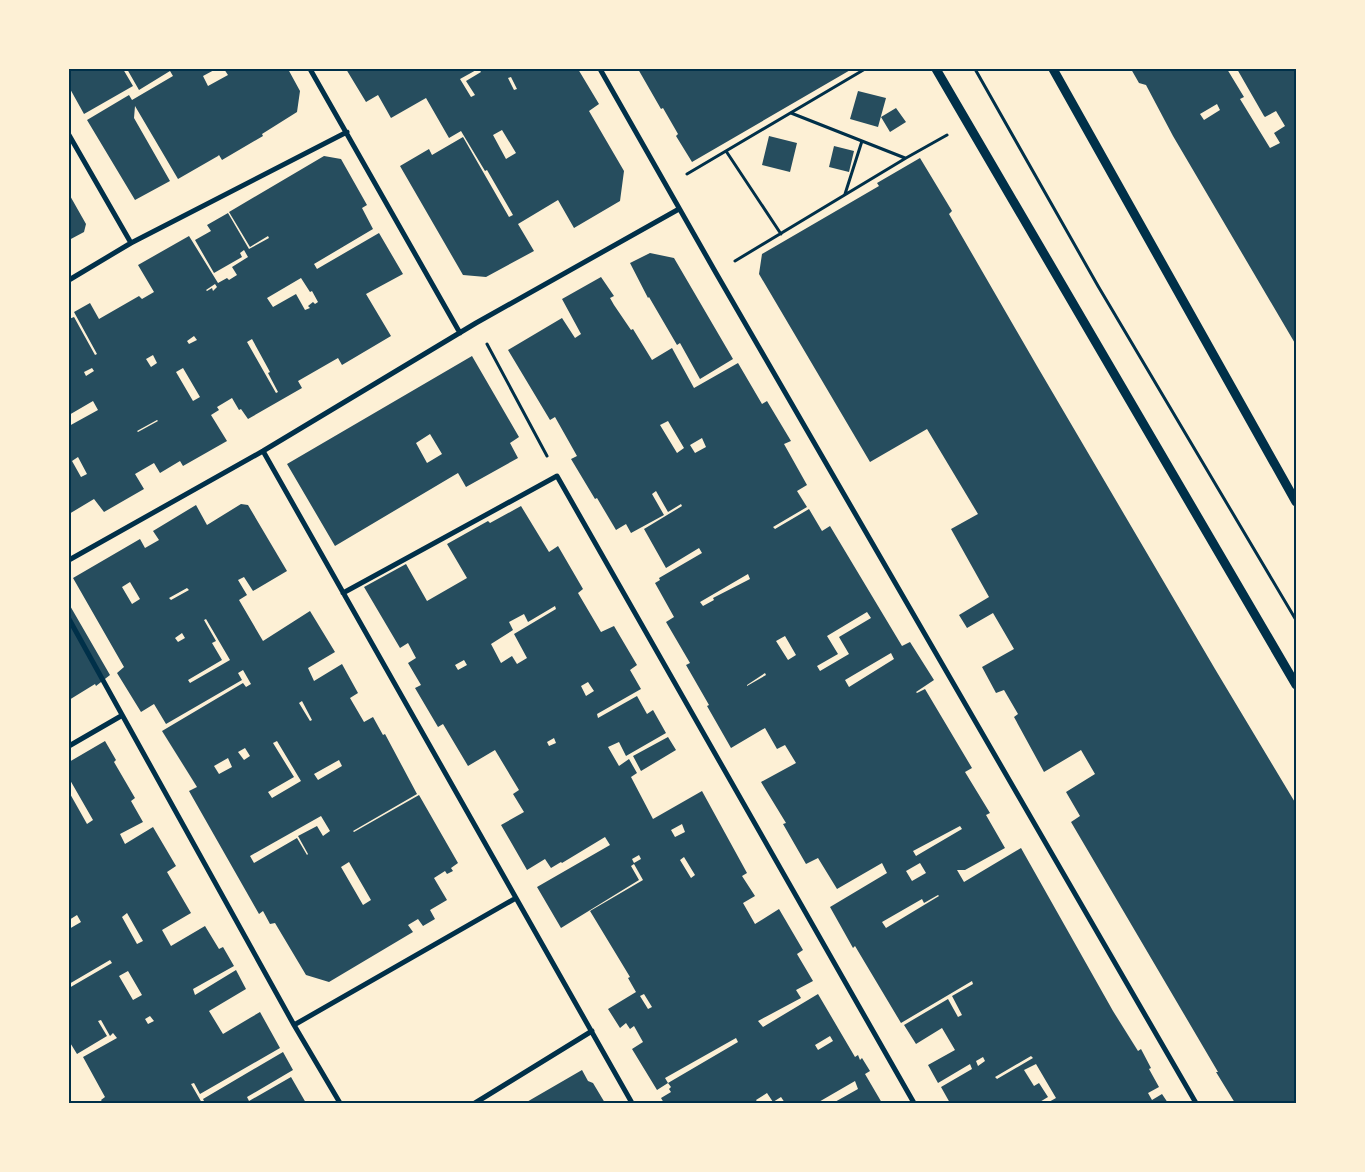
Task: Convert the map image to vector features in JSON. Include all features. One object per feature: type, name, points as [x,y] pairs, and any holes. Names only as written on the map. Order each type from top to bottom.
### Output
[{"type":"street","points":[[310,69],[460,333]]},
{"type":"street","points":[[600,69],[1196,1103]]},
{"type":"street","points":[[936,69],[1296,685]]},
{"type":"street","points":[[1053,69],[1296,502]]},
{"type":"street","points":[[69,280],[131,243],[346,132]]},
{"type":"street","points":[[69,135],[131,243]]},
{"type":"street","points":[[69,560],[263,451],[476,323],[679,209]]},
{"type":"street","points":[[263,451],[632,1103]]},
{"type":"street","points":[[343,593],[557,476],[914,1103]]},
{"type":"street","points":[[69,619],[294,1026],[340,1103]]},
{"type":"street","points":[[69,746],[121,716]]},
{"type":"street","points":[[294,1026],[516,898]]},
{"type":"street","points":[[475,1103],[592,1032]]},
{"type":"path","points":[[667,186],[865,69]]},
{"type":"path","points":[[975,69],[1098,286],[1296,620]]},
{"type":"path","points":[[791,112],[906,158]]},
{"type":"path","points":[[716,273],[906,158],[968,123]]},
{"type":"path","points":[[845,195],[862,140]]},
{"type":"path","points":[[726,151],[781,234]]},
{"type":"path","points":[[476,323],[557,476]]},
{"type":"building","points":[[69,69],[123,69],[133,86],[84,114],[69,87]]},
{"type":"building","points":[[127,69],[216,69],[203,76],[208,86],[228,75],[224,69],[288,69],[300,91],[297,112],[262,134],[263,136],[222,160],[219,155],[178,179],[135,106],[134,118],[170,181],[135,200],[87,120],[129,95],[132,100],[173,76],[170,71],[139,90]]},
{"type":"building","points":[[346,69],[478,69],[460,79],[471,97],[475,95],[466,81],[481,72],[479,69],[578,69],[599,104],[589,111],[624,171],[620,201],[574,228],[558,200],[518,224],[534,251],[486,277],[463,275],[400,166],[429,149],[432,155],[463,137],[509,217],[513,215],[487,170],[485,171],[461,131],[449,138],[426,98],[391,118],[378,95],[366,102]],"holes":[[[511,77],[517,89],[514,90],[508,78]],[[502,130],[516,153],[506,159],[493,135]]]},
{"type":"building","points":[[638,69],[852,69],[692,162],[676,136],[678,134],[663,108],[661,109]]},
{"type":"building","points":[[1131,69],[1227,69],[1244,97],[1240,99],[1270,148],[1280,143],[1274,133],[1285,126],[1276,111],[1264,116],[1237,69],[1296,69],[1296,345],[1173,136],[1146,85],[1139,83]],"holes":[[[1217,104],[1220,110],[1204,120],[1200,114]]]},
{"type":"building","points":[[858,91],[886,98],[878,127],[850,119]]},
{"type":"building","points":[[896,108],[906,122],[890,132],[881,117]]},
{"type":"building","points":[[769,136],[797,143],[790,172],[762,165]]},
{"type":"building","points":[[834,146],[854,151],[849,172],[829,167]]},
{"type":"building","points":[[324,156],[341,159],[367,205],[362,208],[373,229],[314,264],[317,269],[379,233],[403,274],[366,294],[391,336],[342,365],[338,358],[298,381],[302,388],[248,419],[241,409],[239,410],[232,398],[217,407],[219,410],[211,415],[227,441],[183,466],[180,461],[160,473],[154,463],[135,474],[144,489],[104,512],[94,499],[69,514],[69,426],[98,410],[93,401],[69,415],[69,319],[74,317],[95,355],[97,354],[74,312],[90,303],[99,319],[139,296],[142,299],[154,292],[138,265],[189,236],[218,283],[227,278],[229,280],[237,275],[232,267],[248,257],[244,250],[240,253],[242,257],[214,273],[195,240],[211,231],[207,225],[228,213],[249,249],[269,238],[268,236],[250,247],[229,212]],"holes":[[[301,278],[318,302],[315,304],[313,302],[308,306],[310,308],[305,310],[296,294],[273,307],[267,298]],[[215,284],[217,287],[213,291],[212,288],[207,291]],[[194,336],[197,340],[189,344],[187,341]],[[252,339],[270,372],[268,373],[278,392],[276,393],[247,342]],[[153,355],[157,363],[151,367],[146,359]],[[92,368],[94,371],[86,376],[84,372]],[[183,368],[200,397],[193,401],[176,372]],[[157,420],[138,432],[137,431]],[[78,457],[87,474],[81,477],[72,461]]]},
{"type":"building","points":[[920,158],[952,211],[949,214],[1037,366],[1296,804],[1296,1103],[1235,1103],[1071,822],[1080,816],[1066,792],[1095,774],[1081,750],[1044,772],[1014,717],[1018,714],[1004,690],[996,693],[982,667],[1014,649],[993,613],[967,628],[959,615],[989,597],[951,529],[978,514],[927,429],[870,462],[759,274],[762,254],[879,186],[877,183]]},
{"type":"building","points":[[69,194],[86,224],[84,232],[69,240]]},
{"type":"building","points":[[650,253],[674,258],[733,359],[700,379],[680,343],[677,345],[648,298],[630,263]]},
{"type":"building","points":[[601,277],[614,296],[610,298],[614,305],[631,330],[633,329],[652,360],[672,348],[694,388],[738,363],[762,404],[767,401],[791,441],[784,444],[807,485],[797,491],[807,507],[773,527],[775,529],[809,509],[822,531],[830,526],[902,646],[910,642],[934,680],[916,692],[925,689],[972,768],[965,772],[990,813],[986,815],[1005,848],[965,870],[957,870],[964,882],[1021,848],[1113,1011],[1138,1051],[1141,1049],[1151,1068],[1149,1069],[1159,1087],[1148,1093],[1152,1100],[1162,1094],[1168,1103],[1047,1103],[1056,1098],[1036,1064],[1024,1070],[1034,1086],[1039,1083],[1048,1097],[1038,1103],[950,1103],[941,1087],[972,1069],[970,1064],[938,1083],[928,1065],[955,1050],[942,1028],[916,1044],[904,1025],[948,999],[958,1017],[962,1015],[952,996],[973,984],[972,981],[901,1023],[855,946],[853,948],[830,907],[887,873],[882,863],[837,889],[818,858],[806,864],[783,824],[786,823],[761,782],[796,763],[785,745],[777,749],[765,728],[731,748],[686,665],[690,663],[666,622],[674,617],[655,583],[660,580],[659,578],[702,553],[699,548],[666,568],[644,529],[682,506],[681,504],[668,512],[656,491],[652,494],[664,515],[631,533],[626,524],[616,530],[571,459],[577,456],[555,417],[550,420],[508,350],[562,318],[575,338],[581,334],[562,299]],"holes":[[[668,421],[684,448],[677,453],[660,425]],[[702,438],[706,447],[695,453],[690,445]],[[748,574],[750,579],[713,598],[714,600],[703,606],[700,602]],[[867,612],[871,618],[839,637],[849,654],[820,671],[817,666],[838,654],[827,636]],[[785,636],[796,655],[788,660],[776,641]],[[891,653],[894,659],[849,687],[845,680]],[[765,673],[766,675],[747,686]],[[960,826],[962,829],[916,856],[913,851]],[[920,863],[926,873],[912,881],[906,871]],[[939,896],[886,928],[882,922],[922,899],[924,903]],[[1031,1056],[1033,1058],[997,1079],[995,1077]],[[983,1057],[985,1061],[978,1066],[976,1061]]]},
{"type":"building","points":[[472,356],[519,437],[510,443],[518,458],[466,487],[458,473],[335,546],[287,464]],"holes":[[[430,434],[442,454],[427,463],[416,443]]]},
{"type":"building","points":[[241,504],[248,505],[287,571],[253,591],[244,577],[238,580],[247,595],[239,600],[263,641],[310,611],[335,652],[308,668],[314,681],[342,664],[358,693],[350,698],[364,722],[373,717],[383,735],[385,734],[417,794],[353,831],[419,795],[458,863],[451,868],[453,871],[447,874],[445,871],[434,878],[447,900],[430,910],[435,919],[423,926],[418,919],[408,925],[413,932],[329,982],[306,975],[275,923],[270,924],[263,911],[259,914],[189,791],[197,787],[162,731],[243,683],[246,687],[251,684],[243,670],[238,673],[242,680],[166,724],[154,704],[141,712],[117,673],[124,667],[73,578],[140,539],[145,548],[159,540],[153,531],[196,505],[207,525]],"holes":[[[130,582],[140,599],[132,604],[122,587]],[[187,588],[189,590],[171,600],[169,598]],[[206,619],[230,660],[190,683],[188,680],[222,660],[212,643],[216,641],[204,620]],[[182,633],[185,638],[178,642],[175,638]],[[302,701],[312,720],[310,721],[299,703]],[[277,741],[301,781],[272,798],[268,792],[294,777],[273,743]],[[245,748],[250,756],[244,760],[238,752]],[[228,758],[232,767],[219,774],[214,766]],[[339,760],[342,766],[318,780],[314,774]],[[321,816],[330,831],[323,836],[317,826],[298,836],[307,855],[297,838],[254,863],[250,856]],[[349,862],[371,900],[363,905],[341,867]]]},
{"type":"building","points":[[521,506],[549,552],[558,546],[583,589],[578,593],[601,632],[614,626],[637,665],[630,670],[641,689],[597,714],[598,718],[637,696],[647,714],[653,710],[666,733],[626,756],[619,742],[608,747],[619,766],[629,759],[637,773],[631,777],[653,819],[702,791],[747,873],[742,876],[755,896],[743,903],[755,924],[779,909],[803,950],[797,954],[813,981],[796,990],[801,998],[758,1021],[763,1027],[818,994],[855,1057],[858,1055],[860,1060],[862,1058],[870,1071],[865,1074],[882,1103],[833,1103],[858,1089],[855,1081],[817,1103],[785,1103],[781,1097],[773,1102],[767,1093],[756,1100],[758,1103],[664,1103],[661,1098],[671,1092],[669,1089],[671,1087],[668,1083],[657,1090],[632,1049],[643,1042],[634,1026],[630,1029],[626,1023],[620,1028],[608,1009],[636,992],[628,978],[630,977],[590,911],[643,880],[634,864],[631,866],[639,880],[561,928],[537,887],[610,845],[605,837],[551,868],[545,859],[527,870],[501,825],[524,812],[513,794],[519,790],[495,750],[468,766],[443,724],[438,727],[415,688],[421,685],[408,663],[416,658],[408,643],[400,648],[364,587],[406,564],[427,601],[467,578],[447,544],[488,521],[490,523]],"holes":[[[555,606],[556,609],[514,634],[527,658],[517,664],[512,656],[501,663],[491,644],[513,630],[509,622],[524,614],[528,622]],[[464,660],[467,665],[458,670],[455,665]],[[588,682],[594,691],[586,696],[581,686]],[[554,738],[556,743],[549,746],[547,742]],[[682,824],[685,832],[675,837],[671,830]],[[639,855],[641,859],[634,863],[632,859]],[[684,857],[695,875],[691,878],[680,860]],[[644,994],[652,1007],[648,1009],[640,996]],[[830,1036],[833,1041],[818,1050],[815,1045]],[[736,1038],[738,1042],[668,1083],[665,1078]]]},
{"type":"building","points":[[69,604],[110,675],[96,686],[95,684],[69,700]]},
{"type":"building","points":[[668,737],[676,750],[641,771],[633,756]]},
{"type":"building","points":[[105,741],[116,760],[114,762],[135,798],[131,801],[143,822],[120,834],[125,844],[153,827],[176,866],[167,872],[191,913],[162,930],[171,946],[205,926],[219,949],[223,947],[234,966],[193,989],[195,995],[236,970],[246,989],[209,1011],[223,1034],[260,1012],[280,1048],[200,1094],[194,1083],[191,1084],[202,1103],[103,1103],[101,1100],[105,1097],[83,1057],[117,1038],[113,1033],[110,1036],[101,1020],[98,1021],[107,1036],[77,1054],[69,1041],[69,988],[112,963],[110,960],[69,984],[69,929],[81,922],[77,915],[69,920],[69,792],[87,824],[93,820],[69,781],[69,762]],"holes":[[[127,913],[143,941],[137,944],[122,917]],[[128,971],[142,995],[133,1000],[119,976]],[[150,1016],[154,1021],[148,1024],[145,1019]]]},
{"type":"building","points":[[283,1052],[293,1070],[247,1097],[249,1101],[291,1077],[306,1103],[205,1103],[203,1099]]},
{"type":"building","points":[[582,1070],[588,1081],[593,1083],[605,1103],[525,1103]]}]
